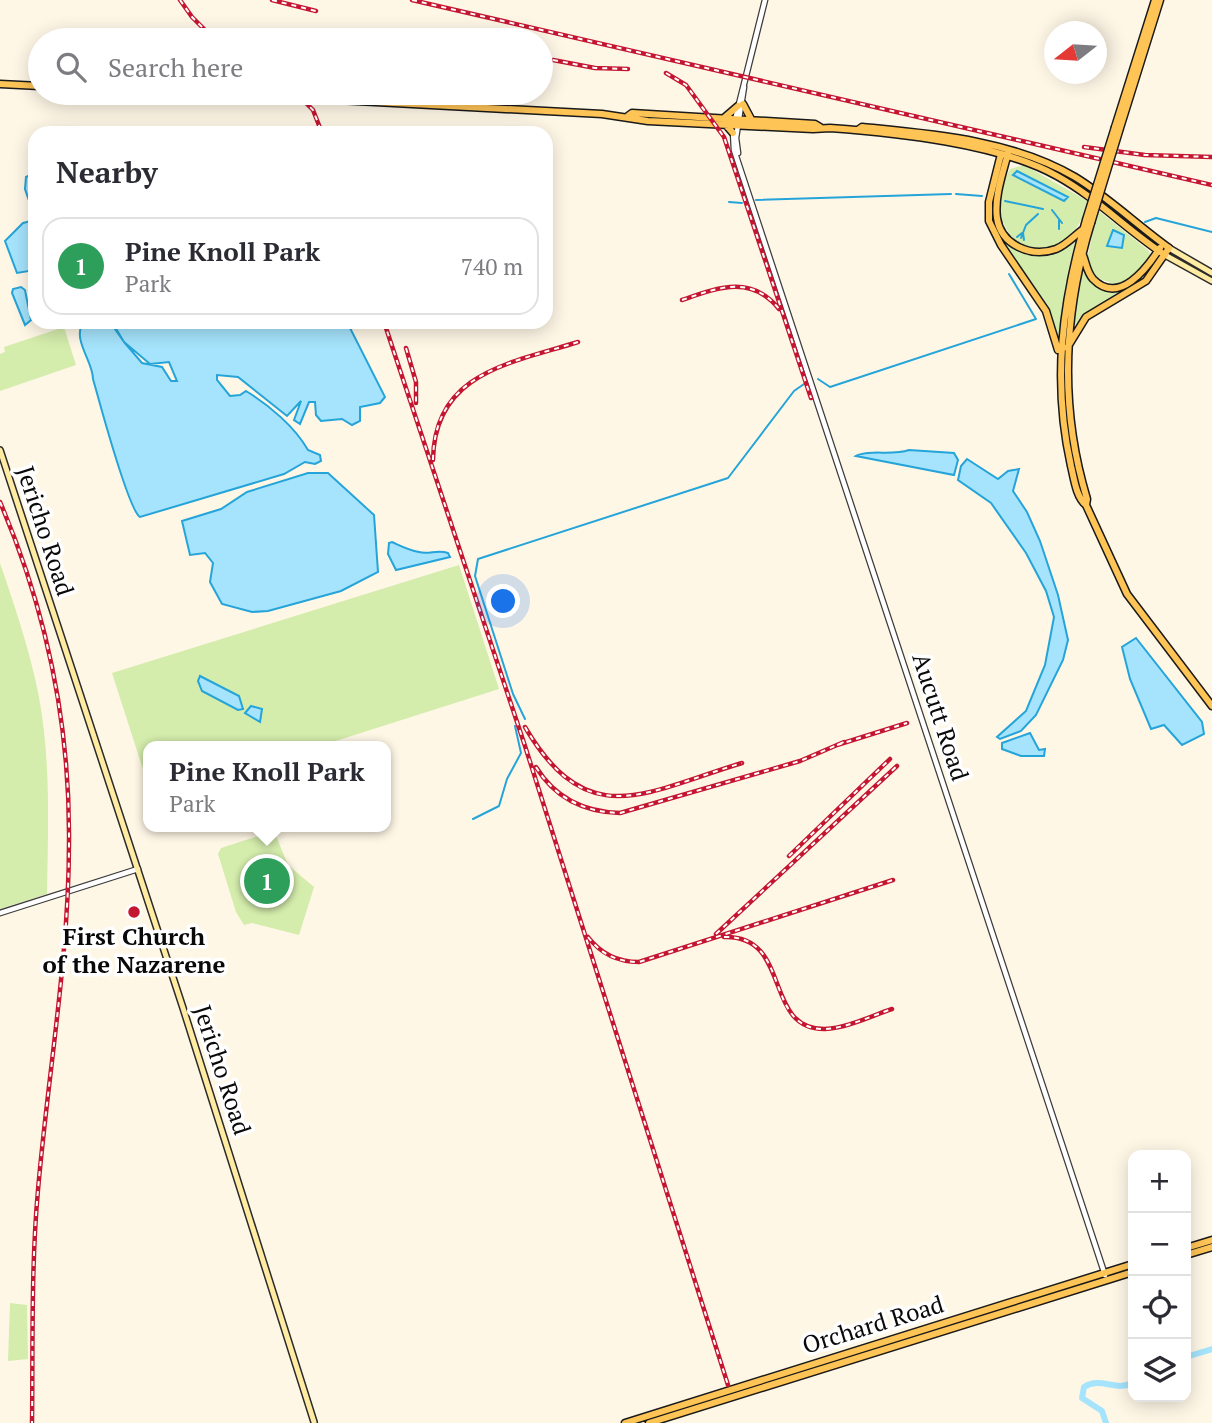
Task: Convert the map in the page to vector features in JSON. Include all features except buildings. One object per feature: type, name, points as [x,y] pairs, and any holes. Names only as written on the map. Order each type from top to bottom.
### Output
[{"type":"main road","points":[[1155,0],[1150,24],[1088,222],[1071,304],[1067,348],[1070,417],[1086,505],[1127,594],[1212,706]]},
{"type":"main road","points":[[1150,24],[1160,0]]},
{"type":"main road","points":[[0,84],[28,85]]},
{"type":"main road","points":[[426,105],[628,116],[631,119],[725,121],[736,126],[750,123],[815,124],[820,127],[933,140],[1005,153],[1047,163],[1077,178],[1164,249],[1212,281]]},
{"type":"main road","points":[[725,121],[741,105],[750,123]]},
{"type":"main road","points":[[725,121],[736,126],[750,123]]},
{"type":"main road","points":[[1005,153],[996,210],[999,226],[1006,238],[1026,250],[1047,252],[1065,244],[1088,222]]},
{"type":"main road","points":[[1005,153],[988,208],[991,228],[1046,311],[1060,359],[1068,447],[1082,502],[1086,505]]},
{"type":"main road","points":[[1060,359],[1068,290],[1083,229]]},
{"type":"main road","points":[[1082,253],[1093,279],[1111,287],[1125,285],[1139,276],[1164,249]]},
{"type":"main road","points":[[1164,249],[1212,273]]},
{"type":"main road","points":[[1067,348],[1086,317],[1142,285],[1164,249]]},
{"type":"main road","name":"Jericho Road","points":[[0,450],[138,869],[315,1423]]},
{"type":"main road","points":[[1191,1246],[1212,1240]]},
{"type":"main road","points":[[1191,1253],[1212,1247]]},
{"type":"main road","name":"Orchard Road","points":[[649,1423],[1105,1277],[1128,1266]]},
{"type":"main road","name":"Orchard Road","points":[[625,1423],[1105,1277],[1128,1273]]},
{"type":"street","points":[[736,126],[765,0]]},
{"type":"street","name":"Aucutt Road","points":[[736,126],[738,157],[1105,1277]]},
{"type":"street","points":[[0,912],[138,869]]},
{"type":"green space","points":[[1024,165],[1084,199],[1149,251],[1151,258],[1144,269],[1116,285],[1095,277],[1087,259],[1095,224],[1084,214],[1070,235],[1054,247],[1037,249],[1021,244],[1009,233],[1001,216],[1001,194],[1010,169]]},
{"type":"green space","points":[[1103,200],[1158,243],[1156,245],[1102,203]]},
{"type":"green space","points":[[1076,237],[1065,286],[1058,340],[1053,325],[1002,243],[1005,241],[1040,254]]},
{"type":"green space","points":[[1157,257],[1160,259],[1144,279],[1091,311],[1072,332],[1083,263],[1085,271],[1108,288],[1134,282]]},
{"type":"green space","points":[[65,329],[76,365],[0,391],[0,354],[5,352],[4,347]]},
{"type":"green space","points":[[0,563],[27,646],[39,697],[47,770],[48,820],[47,894],[0,909]]},
{"type":"green space","points":[[459,565],[499,689],[336,741],[143,741],[143,769],[112,673]]},
{"type":"green space","points":[[274,832],[288,865],[314,887],[299,935],[252,923],[244,925],[236,912],[218,854],[221,848]]},
{"type":"green space","points":[[10,1303],[27,1305],[28,1359],[8,1361]]},
{"type":"water","points":[[1017,171],[1068,197],[1064,201],[1013,175]]},
{"type":"water","points":[[28,176],[28,198],[25,189]]},
{"type":"water","points":[[28,222],[28,271],[17,273],[5,241],[23,223]]},
{"type":"water","points":[[1113,230],[1124,235],[1122,248],[1107,246]]},
{"type":"water","points":[[21,287],[25,290],[28,322],[25,325],[12,293],[13,289]]},
{"type":"water","points":[[80,329],[115,329],[124,342],[116,329],[351,329],[385,397],[380,403],[360,407],[360,421],[352,425],[342,419],[321,421],[316,415],[315,402],[309,402],[300,424],[294,420],[301,401],[287,416],[238,377],[217,375],[217,380],[230,396],[246,391],[272,410],[289,425],[308,450],[320,455],[321,461],[315,464],[305,462],[284,474],[140,517],[128,495],[114,453]],"holes":[[[124,342],[150,364],[169,362],[177,381],[171,381],[162,367],[142,363]]]},
{"type":"water","points":[[909,450],[954,453],[958,460],[954,475],[856,456],[867,453]]},
{"type":"water","points":[[967,459],[998,479],[1008,471],[1019,469],[1013,491],[1027,512],[1040,541],[1058,595],[1068,640],[1063,660],[1036,715],[1021,731],[1000,739],[997,737],[1026,711],[1045,665],[1054,617],[1046,591],[1026,553],[991,503],[958,480],[961,466]]},
{"type":"water","points":[[308,473],[328,473],[374,515],[378,572],[341,591],[268,611],[252,612],[222,604],[210,582],[213,563],[205,553],[190,555],[182,521],[221,509],[247,492]]},
{"type":"water","points":[[389,543],[423,553],[448,553],[450,557],[396,570],[388,554]]},
{"type":"water","points":[[1136,638],[1202,722],[1204,734],[1182,745],[1164,725],[1151,729],[1130,679],[1122,647]]},
{"type":"water","points":[[200,676],[239,696],[243,709],[238,710],[202,691],[198,681]]},
{"type":"water","points":[[251,706],[262,709],[260,722],[245,713]]},
{"type":"water","points":[[1030,733],[1039,750],[1045,749],[1044,756],[1021,756],[1002,749],[1002,743]]},
{"type":"waterway","points":[[756,200],[951,194]]},
{"type":"waterway","points":[[956,194],[982,196]]},
{"type":"waterway","points":[[1005,201],[1043,209]]},
{"type":"waterway","points":[[729,202],[742,203]]},
{"type":"waterway","points":[[1052,210],[1062,223]]},
{"type":"waterway","points":[[1021,238],[1026,225],[1038,214]]},
{"type":"waterway","points":[[1145,222],[1156,218],[1212,232]]},
{"type":"waterway","points":[[1059,220],[1059,229]]},
{"type":"waterway","points":[[1017,237],[1022,233]]},
{"type":"waterway","points":[[1023,233],[1024,240]]},
{"type":"waterway","points":[[818,379],[830,387],[1036,319],[1009,274]]},
{"type":"waterway","points":[[525,719],[513,694],[475,576],[478,559],[728,478],[794,391],[804,384]]},
{"type":"waterway","points":[[473,819],[499,806],[507,779],[521,753],[515,726]]},
{"type":"waterway","points":[[1191,1355],[1212,1349]]},
{"type":"waterway","points":[[1106,1423],[1102,1411],[1082,1398],[1084,1387],[1097,1383],[1128,1384]]},
{"type":"railway","points":[[180,0],[203,28]]},
{"type":"railway","points":[[272,0],[316,11]]},
{"type":"railway","points":[[412,0],[533,28]]},
{"type":"railway","points":[[553,33],[1212,185]]},
{"type":"railway","points":[[553,60],[595,68],[628,69]]},
{"type":"railway","points":[[666,73],[686,85],[724,137],[811,398]]},
{"type":"railway","points":[[308,105],[319,126]]},
{"type":"railway","points":[[1084,147],[1145,155],[1212,157]]},
{"type":"railway","points":[[682,300],[721,288],[745,288],[757,291],[779,309]]},
{"type":"railway","points":[[386,329],[525,746],[728,1385]]},
{"type":"railway","points":[[433,460],[437,431],[447,407],[462,390],[503,365],[578,342]]},
{"type":"railway","points":[[406,348],[416,382],[416,403]]},
{"type":"railway","points":[[0,502],[30,584],[52,668],[60,711],[68,798],[66,929],[36,1219],[32,1423]]},
{"type":"railway","points":[[837,745],[907,723]]},
{"type":"railway","points":[[525,727],[548,760],[572,782],[596,793],[621,796],[647,793],[742,763]]},
{"type":"railway","points":[[536,767],[561,795],[594,810],[620,813],[800,761],[844,742]]},
{"type":"railway","points":[[789,856],[890,759]]},
{"type":"railway","points":[[716,934],[897,766]]},
{"type":"railway","points":[[588,937],[610,956],[639,962],[893,880]]},
{"type":"railway","points":[[724,937],[746,940],[760,951],[770,965],[792,1015],[805,1025],[833,1028],[892,1009]]},
{"type":"place","name":"Pine Knoll Park","points":[[267,881]]},
{"type":"place","name":"First Church of the Nazarene","points":[[134,912]]}]
